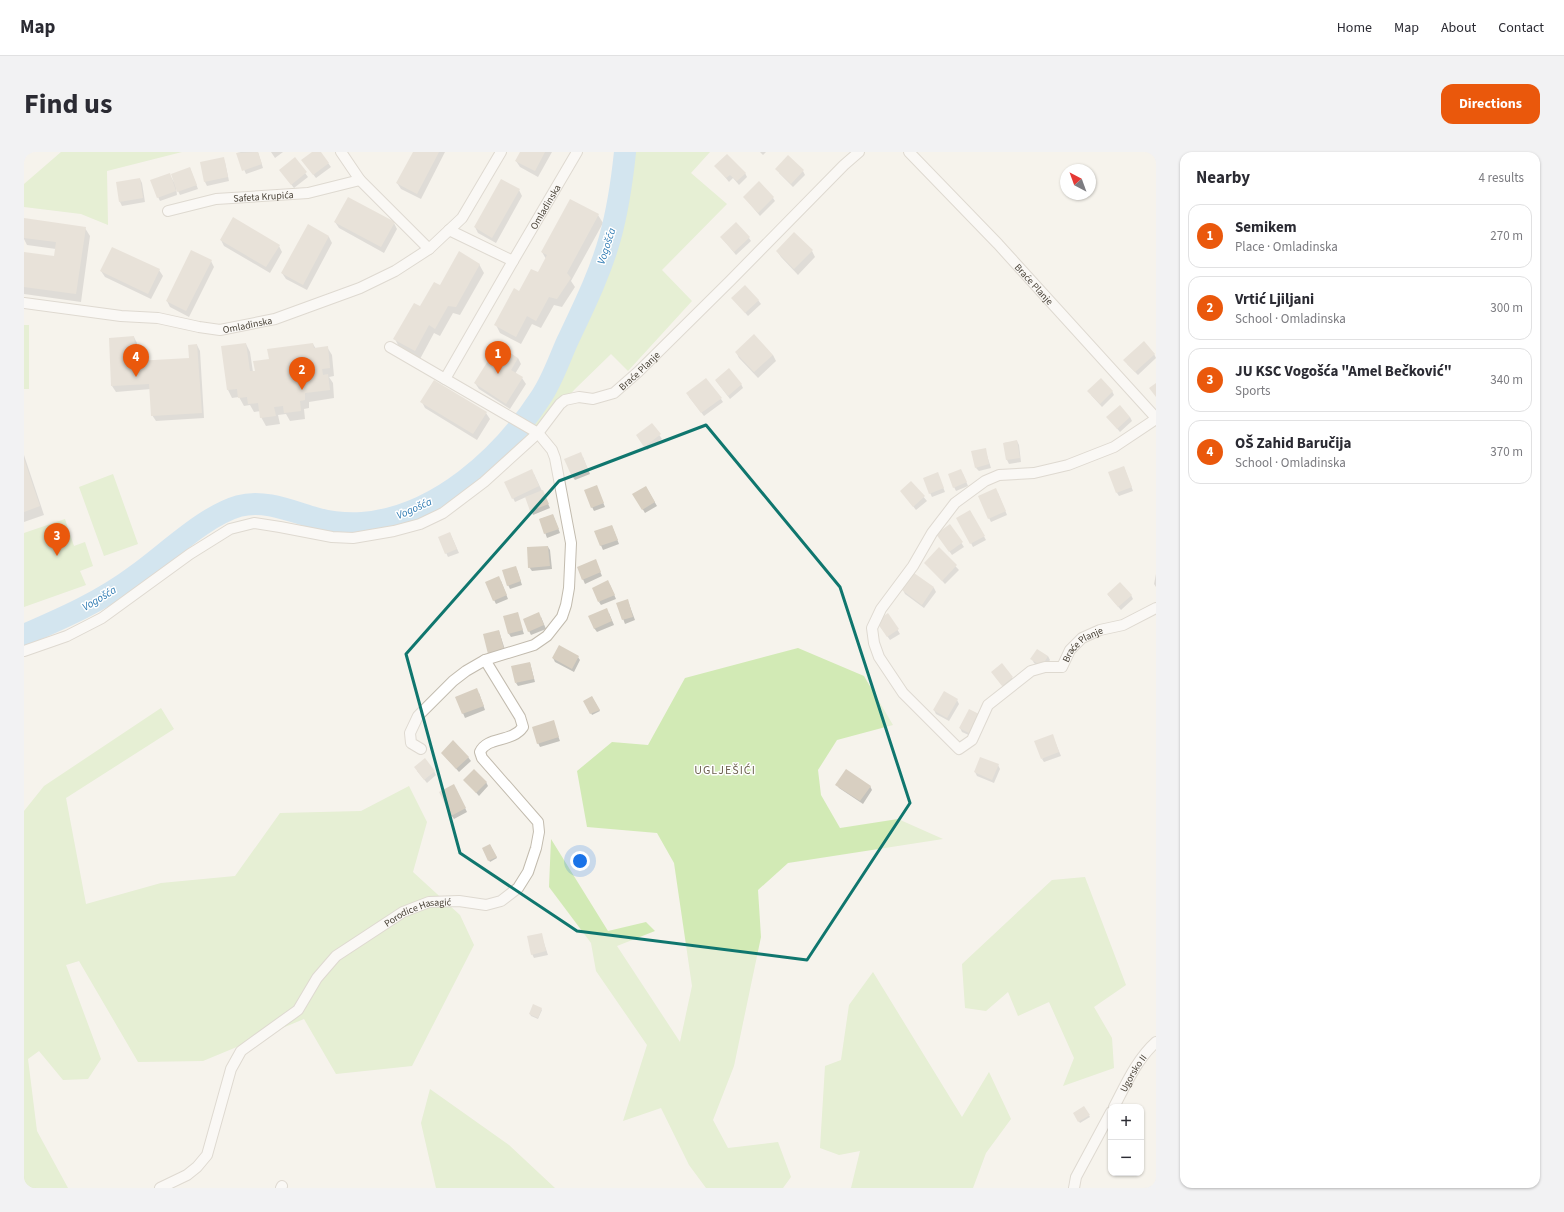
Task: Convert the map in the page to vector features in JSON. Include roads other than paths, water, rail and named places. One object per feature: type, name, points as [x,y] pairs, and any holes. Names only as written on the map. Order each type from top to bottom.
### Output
[{"type":"street","points":[[341,152],[360,180],[429,249]]},
{"type":"street","name":"Omladinska","points":[[24,304],[121,316],[158,318],[220,330],[275,319],[360,288],[395,271],[429,249],[462,218],[501,152]]},
{"type":"street","name":"Omladinska","points":[[445,379],[577,152]]},
{"type":"street","name":"Braće Planje","points":[[24,651],[67,636],[102,618],[190,554],[230,529],[254,523],[332,537],[353,538],[394,531],[420,524],[443,513],[484,482],[565,400],[579,397],[593,399],[614,393],[638,372],[844,165],[859,152]]},
{"type":"street","name":"Braće Planje","points":[[909,152],[1003,250],[1156,418],[1114,447],[1068,465],[1034,473],[999,475],[985,481],[955,503],[932,533],[912,566],[881,609],[872,628],[874,643],[879,657],[903,693],[959,749],[972,740],[988,705],[1031,671],[1045,667],[1062,667],[1070,650],[1082,638],[1100,630],[1123,625],[1156,608]]},
{"type":"street","name":"Safeta Krupića","points":[[168,211],[216,199],[308,193],[360,180]]},
{"type":"street","points":[[449,230],[513,260]]},
{"type":"street","points":[[390,347],[533,431],[552,450],[555,458],[571,543],[569,588],[562,618],[547,636],[534,645],[486,660],[466,671],[453,681],[418,716],[410,732],[411,743],[421,749]]},
{"type":"street","name":"Porodice Hasagić","points":[[160,1188],[187,1175],[197,1167],[207,1155],[231,1069],[241,1051],[298,1010],[317,978],[336,956],[403,912],[429,902],[459,901],[486,905],[501,901],[518,888],[528,872],[536,848],[539,832],[538,822],[482,758],[480,752],[486,744],[508,738],[518,733],[523,727],[520,717],[486,660]]},
{"type":"street","name":"Ugorsko II","points":[[1116,1104],[1146,1050],[1156,1042]]},
{"type":"street","points":[[1074,1188],[1076,1177],[1108,1118]]},
{"type":"waterway","name":"Vogošća","points":[[24,635],[95,602],[135,576],[212,518],[239,506],[248,504],[268,505],[326,521],[362,523],[390,518],[416,509],[441,496],[465,480],[487,462],[507,441],[541,397],[552,377],[591,291],[606,251],[613,227],[625,152]]},
{"type":"place","name":"Semikem","points":[[498,374]]},
{"type":"place","name":"OŠ Zahid Baručija","points":[[136,377]]},
{"type":"place","name":"Vrtić Ljiljani","points":[[302,390]]},
{"type":"place","name":"JU KSC Vogošća \"Amel Bečković\"","points":[[57,556]]},
{"type":"district","name":"UGLJEŠIĆI","points":[[725,770]]}]
